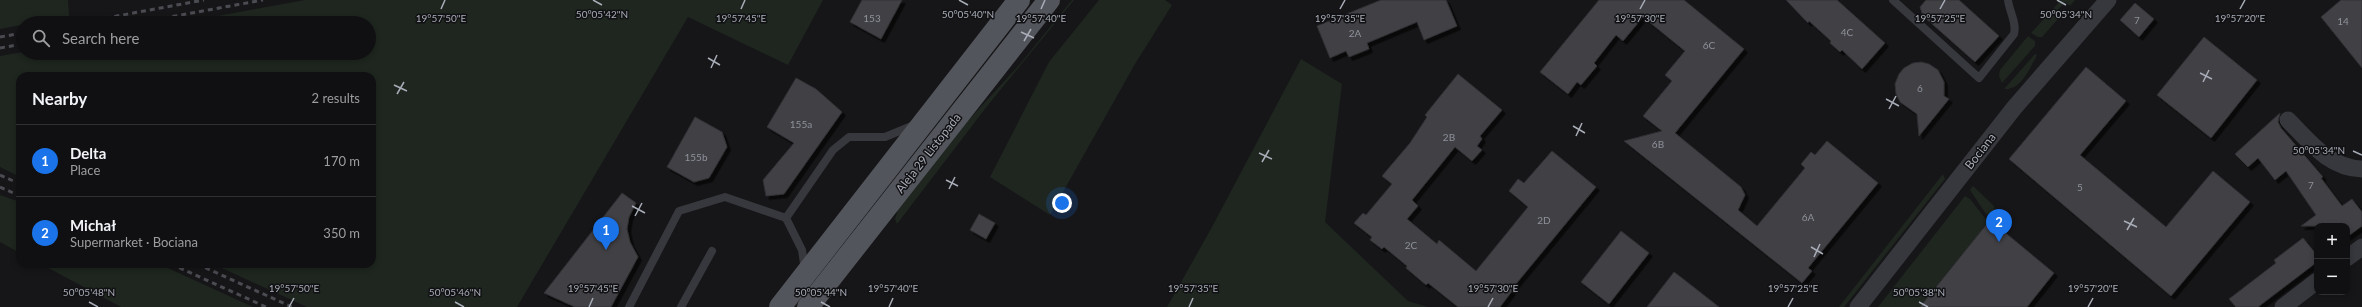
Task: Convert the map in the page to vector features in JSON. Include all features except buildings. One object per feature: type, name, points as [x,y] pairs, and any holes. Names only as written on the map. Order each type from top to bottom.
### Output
[{"type":"main road","name":"Aleja 29 Listopada","points":[[780,307],[1019,0]]},
{"type":"main road","name":"Aleja 29 Listopada","points":[[808,307],[1049,0]]},
{"type":"street","name":"Bociana","points":[[1858,307],[2014,108],[2108,0]]},
{"type":"street","points":[[2288,120],[2328,159],[2349,168],[2362,169]]},
{"type":"street","points":[[2350,256],[2362,247]]},
{"type":"street","points":[[2283,307],[2314,283]]},
{"type":"lane","points":[[1893,0],[1979,78],[2014,34],[2015,24],[2009,11],[2008,0]]},
{"type":"lane","points":[[786,218],[833,150],[849,137],[885,137],[926,121]]},
{"type":"lane","points":[[629,307],[679,211],[725,197],[786,218],[802,250],[806,275]]},
{"type":"lane","points":[[681,307],[712,251]]},
{"type":"shaded area","points":[[0,0],[68,0],[69,16],[16,16],[16,26],[0,29]]},
{"type":"shaded area","points":[[305,0],[823,0],[788,65],[688,17],[517,307],[307,307],[222,268],[376,268],[376,72],[16,72],[16,175],[0,167],[0,56],[16,53],[16,60],[376,60],[376,16],[217,16]]},
{"type":"shaded area","points":[[1072,0],[1074,0],[988,105],[897,224],[895,219],[898,209],[965,124],[1020,64]]},
{"type":"shaded area","points":[[1099,0],[1165,0],[1172,5],[1135,64],[1050,215],[990,177],[1049,62]]},
{"type":"shaded area","points":[[2061,0],[2075,0],[2070,6],[2065,2],[2053,15],[2058,19],[2042,37],[2038,37],[2031,33]]},
{"type":"shaded area","points":[[2028,36],[2035,41],[2035,46],[2002,83],[1999,76],[2000,70]]},
{"type":"shaded area","points":[[2035,54],[2037,55],[2020,83],[2010,89],[2004,89]]},
{"type":"shaded area","points":[[1301,59],[1342,84],[1325,222],[1408,301],[1428,307],[1167,307],[1212,227]]},
{"type":"shaded area","points":[[1943,174],[1945,179],[1844,307],[1839,307]]},
{"type":"shaded area","points":[[1973,186],[1994,206],[1994,214],[1986,214],[1970,190]]},
{"type":"shaded area","points":[[0,195],[16,201],[16,251],[0,242]]},
{"type":"shaded area","points":[[1965,196],[1970,199],[1988,222],[1920,307],[1878,307]]},
{"type":"shaded area","points":[[48,268],[168,268],[253,307],[121,307]]},
{"type":"railway","points":[[117,16],[204,0]]},
{"type":"railway","points":[[175,16],[263,0]]},
{"type":"railway","points":[[0,37],[16,34]]},
{"type":"railway","points":[[0,48],[16,45]]},
{"type":"railway","points":[[0,175],[16,182]]},
{"type":"railway","points":[[0,187],[16,194]]},
{"type":"railway","points":[[180,268],[266,307]]},
{"type":"railway","points":[[206,268],[292,307]]},
{"type":"place","name":"Michał","points":[[1999,242]]},
{"type":"place","name":"Delta","points":[[606,250]]}]
